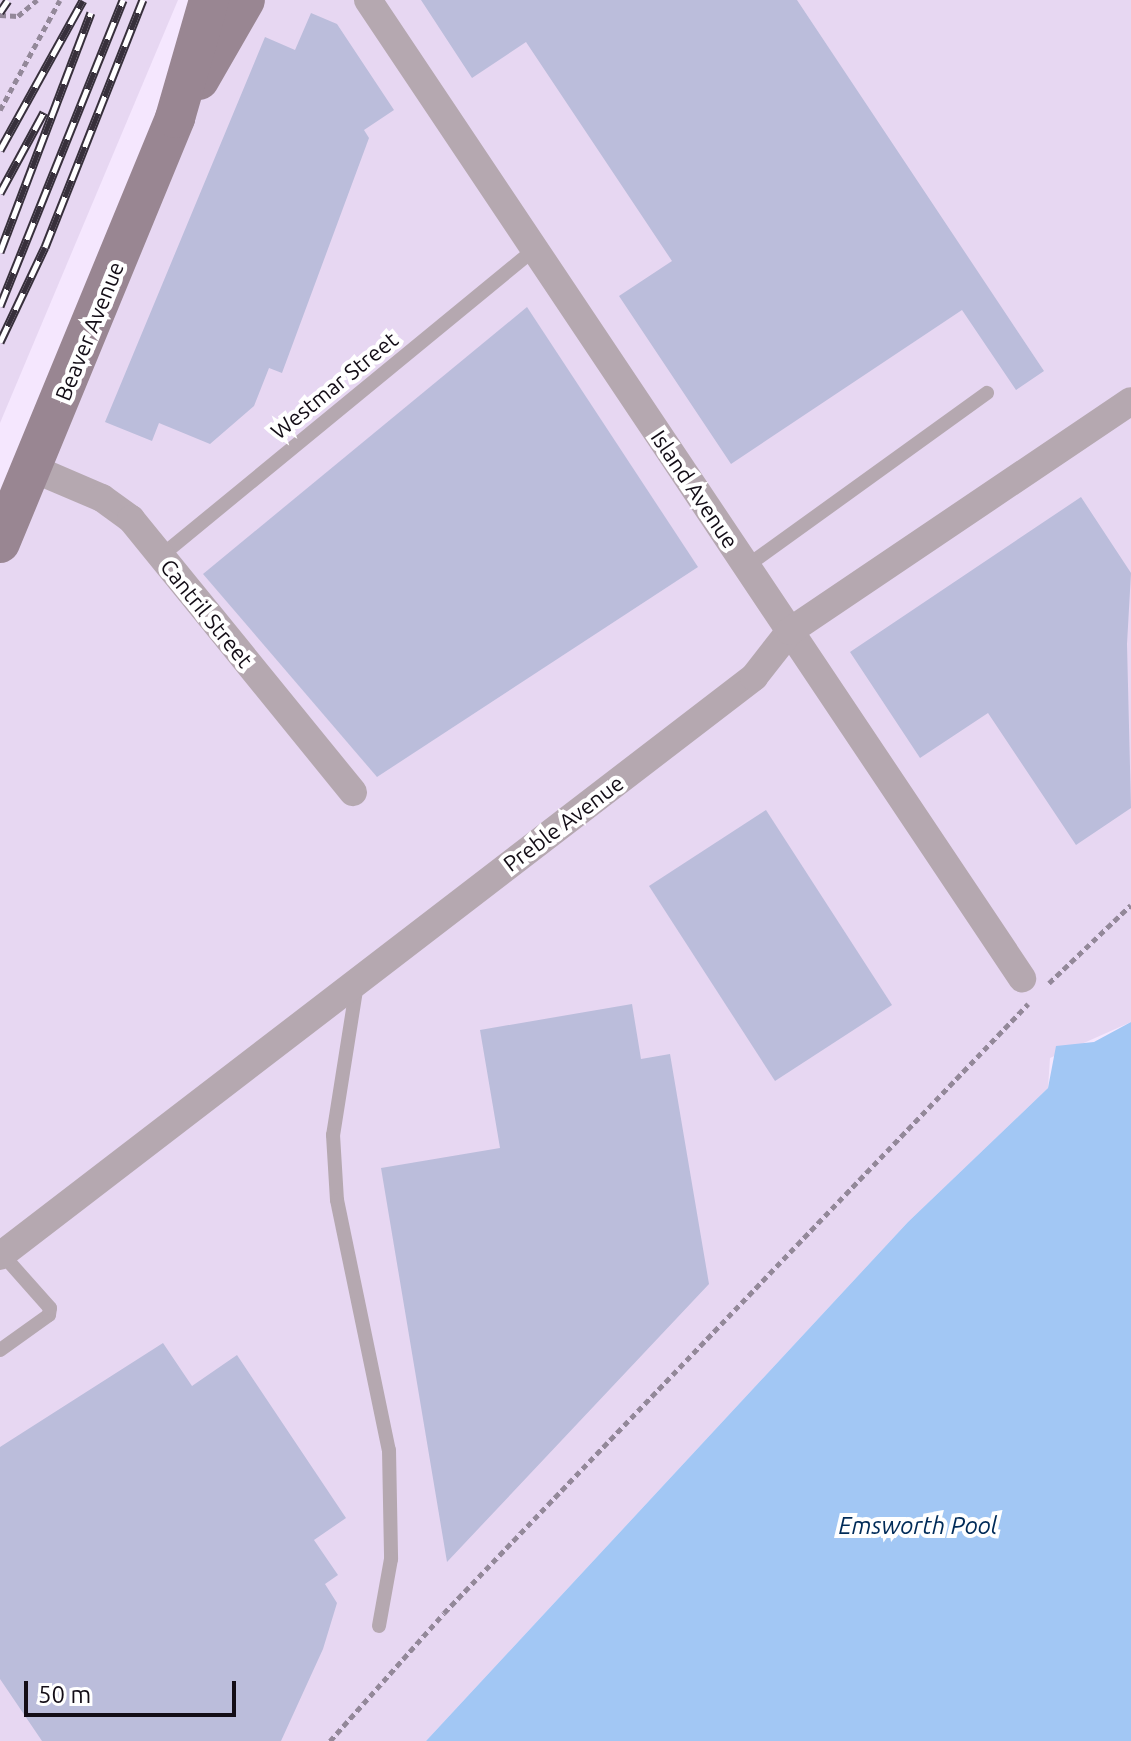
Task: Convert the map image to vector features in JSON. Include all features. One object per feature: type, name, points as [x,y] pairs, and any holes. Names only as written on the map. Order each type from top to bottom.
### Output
[{"type":"street","name":"Island Avenue","points":[[368,0],[1022,978]]},
{"type":"street","name":"Beaver Avenue","points":[[0,543],[34,469],[175,118],[237,1]]},
{"type":"street","name":"Preble Avenue","points":[[1,1255],[754,677],[790,631],[1131,401]]},
{"type":"street","name":"Cantril Street","points":[[34,469],[102,498],[131,519],[353,792]]},
{"type":"lane","name":"Westmar Street","points":[[161,556],[535,249]]},
{"type":"lane","points":[[747,566],[987,393]]},
{"type":"lane","points":[[359,980],[333,1135],[337,1200],[389,1450],[391,1559],[379,1626]]},
{"type":"lane","points":[[0,1350],[49,1315],[50,1308],[1,1255]]},
{"type":"path","points":[[0,15],[18,16],[37,0]]},
{"type":"path","points":[[0,110],[60,0]]},
{"type":"path","points":[[330,1741],[444,1613],[903,1132],[1131,905]]},
{"type":"shaded area","points":[[0,0],[178,0],[0,423]]},
{"type":"shaded area","points":[[245,0],[1131,0],[1131,1022],[1050,1058],[1048,1088],[908,1222],[426,1741],[0,1741],[0,543]]},
{"type":"water","name":"Emsworth Pool","points":[[1131,1022],[1131,1741],[426,1741],[908,1222],[1048,1088],[1056,1046],[1094,1042]]},
{"type":"building","points":[[421,0],[797,0],[1044,371],[1016,390],[962,310],[731,464],[619,296],[672,261],[526,42],[472,78]]},
{"type":"building","points":[[311,13],[337,24],[394,110],[364,130],[369,138],[282,373],[269,368],[254,406],[210,444],[159,423],[152,441],[105,422],[265,37],[295,50]]},
{"type":"building","points":[[527,307],[698,567],[377,777],[203,574]]},
{"type":"building","points":[[1081,497],[1131,573],[1127,644],[1131,808],[1076,845],[988,713],[920,758],[850,652]]},
{"type":"building","points":[[766,810],[892,1005],[775,1081],[649,886]]},
{"type":"building","points":[[632,1004],[641,1059],[670,1054],[709,1284],[447,1562],[381,1168],[500,1148],[480,1030]]},
{"type":"building","points":[[163,1343],[192,1386],[237,1355],[346,1518],[314,1540],[338,1575],[325,1584],[337,1603],[323,1649],[281,1741],[42,1741],[0,1679],[0,1447]]},
{"type":"railway","points":[[0,12],[8,0]]},
{"type":"railway","points":[[0,150],[83,0]]},
{"type":"railway","points":[[0,306],[123,0]]},
{"type":"railway","points":[[0,342],[45,247],[143,0]]},
{"type":"railway","points":[[0,252],[91,13]]},
{"type":"railway","points":[[0,193],[44,112]]}]
